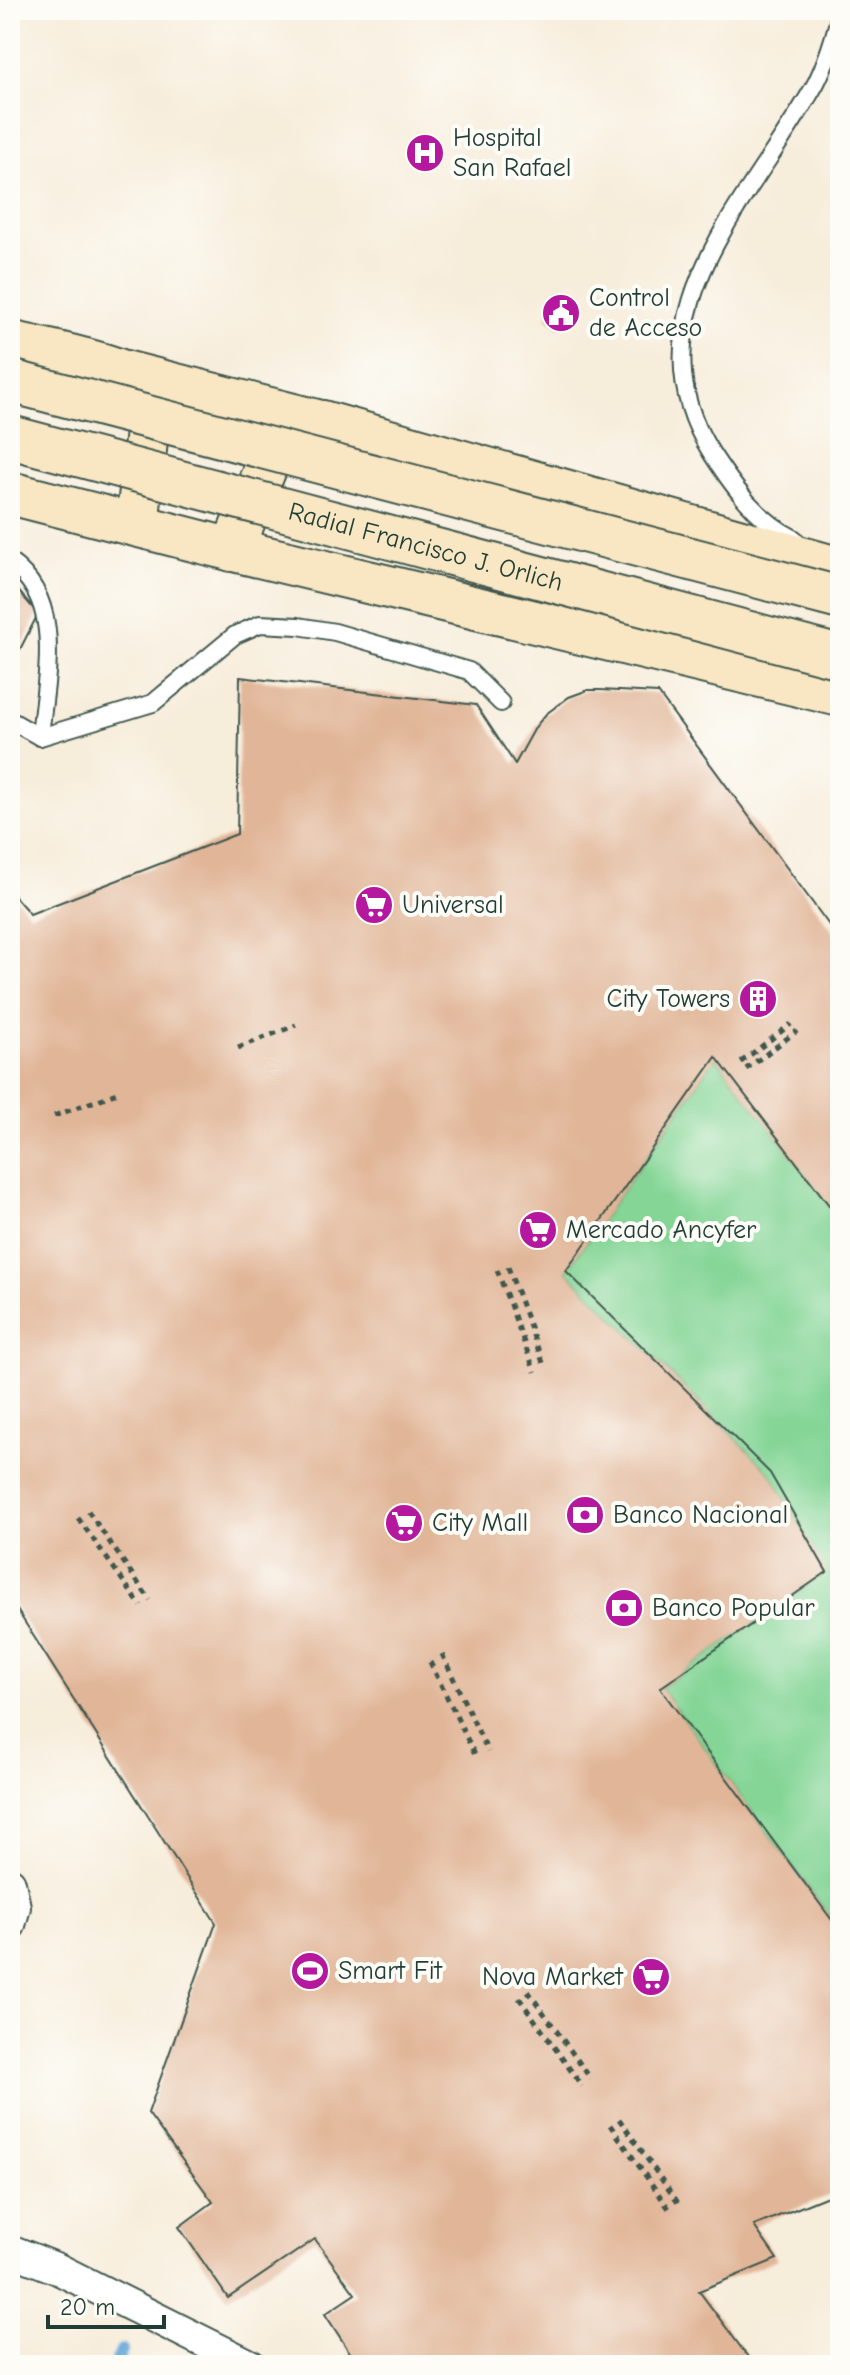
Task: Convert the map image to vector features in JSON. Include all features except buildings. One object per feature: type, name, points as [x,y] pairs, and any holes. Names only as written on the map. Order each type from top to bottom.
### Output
[{"type":"main road","points":[[10,342],[322,422],[840,569]]},
{"type":"main road","points":[[125,372],[144,388],[148,397],[137,525]]},
{"type":"main road","points":[[10,381],[840,598]]},
{"type":"main road","points":[[232,550],[279,434],[294,423],[322,422]]},
{"type":"main road","name":"Radial Francisco J. Orlich","points":[[10,437],[839,689]]},
{"type":"main road","points":[[10,493],[232,550],[839,689]]},
{"type":"street","points":[[10,1883],[15,1907],[10,1925]]},
{"type":"street","points":[[10,2250],[58,2269],[250,2365]]},
{"type":"lane","points":[[840,14],[832,46],[817,81],[733,211],[703,269],[688,313],[682,344],[681,374],[701,437],[734,488],[760,516],[782,532],[840,560]]},
{"type":"lane","points":[[10,562],[22,570],[42,604],[49,637],[40,737]]},
{"type":"lane","points":[[10,720],[40,737],[153,703],[235,635],[260,624],[335,632],[469,671],[501,703]]},
{"type":"path","points":[[741,1062],[791,1024]]},
{"type":"path","points":[[238,1048],[296,1025]]},
{"type":"path","points":[[746,1069],[797,1031]]},
{"type":"path","points":[[54,1116],[117,1093]]},
{"type":"path","points":[[508,1267],[545,1368]]},
{"type":"path","points":[[497,1270],[535,1372]]},
{"type":"path","points":[[88,1511],[150,1600]]},
{"type":"path","points":[[78,1518],[141,1606]]},
{"type":"path","points":[[442,1654],[488,1752]]},
{"type":"path","points":[[430,1662],[477,1759]]},
{"type":"path","points":[[528,1991],[591,2079]]},
{"type":"path","points":[[519,1998],[582,2086]]},
{"type":"path","points":[[619,2119],[681,2207]]},
{"type":"path","points":[[610,2125],[672,2213]]},
{"type":"green space","points":[[716,1057],[840,1218],[840,1931],[660,1688],[826,1572],[770,1473],[566,1271]]},
{"type":"waterway","points":[[115,2365],[122,2350]]},
{"type":"place","name":"Hospital San Rafael","points":[[425,153]]},
{"type":"place","name":"Control de Acceso","points":[[561,313]]},
{"type":"place","name":"Universal","points":[[374,905]]},
{"type":"place","name":"City Towers","points":[[758,999]]},
{"type":"place","name":"Mercado Ancyfer","points":[[538,1230]]},
{"type":"place","name":"Banco Nacional","points":[[585,1515]]},
{"type":"place","name":"City Mall","points":[[404,1523]]},
{"type":"place","name":"Banco Popular","points":[[624,1608]]},
{"type":"place","name":"Smart Fit","points":[[310,1971]]},
{"type":"place","name":"Nova Market","points":[[651,1977]]}]
